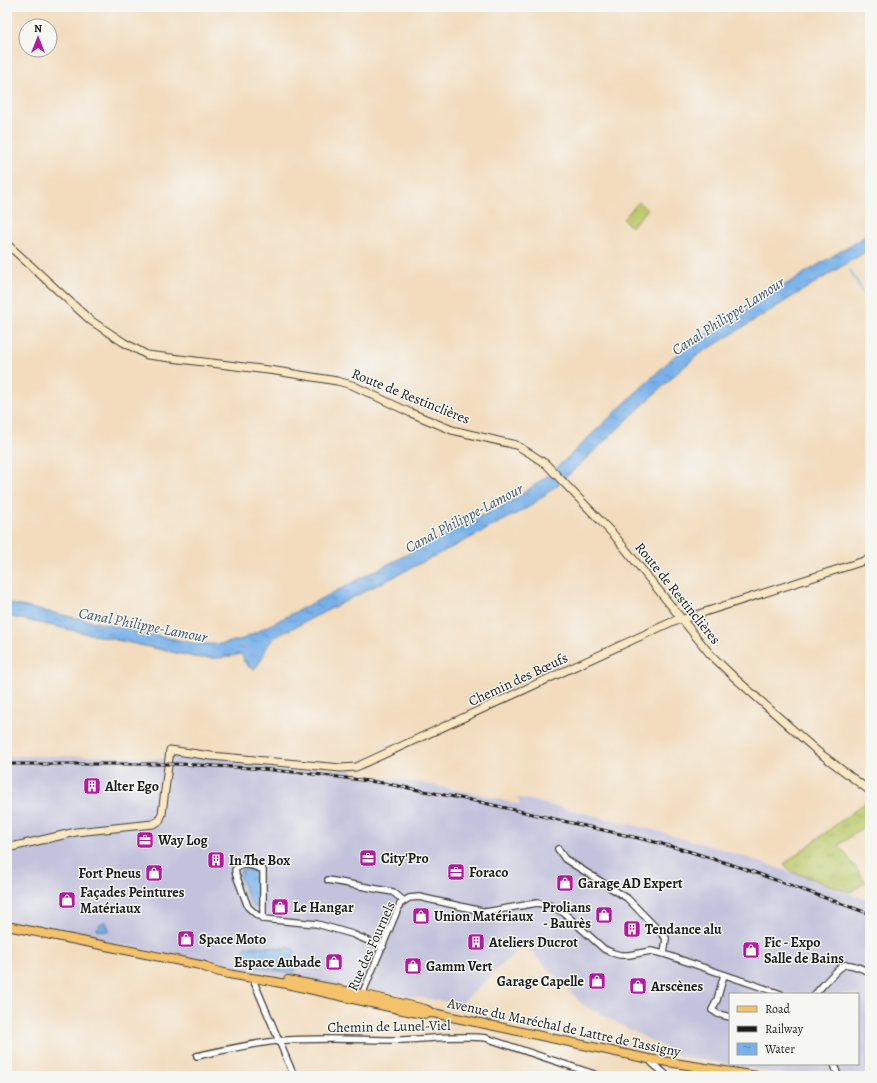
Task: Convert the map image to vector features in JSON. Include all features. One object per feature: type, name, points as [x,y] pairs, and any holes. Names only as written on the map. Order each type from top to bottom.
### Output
[{"type":"main road","name":"Avenue du Maréchal de Lattre de Tassigny","points":[[7,926],[202,966],[263,975],[360,997],[422,1014],[433,1013],[649,1059],[757,1076]]},
{"type":"main road","name":"Avenue du Maréchal de Lattre de Tassigny","points":[[202,966],[212,970],[360,997]]},
{"type":"main road","name":"Avenue du Maréchal de Lattre de Tassigny","points":[[690,1066],[699,1071],[722,1076]]},
{"type":"street","name":"Route de Restinclières","points":[[7,244],[90,320],[123,342],[147,355],[276,371],[337,381],[352,385],[411,413],[452,430],[516,445],[531,454],[546,464],[614,534],[710,654],[817,751],[870,791]]},
{"type":"street","name":"Chemin des Bœufs","points":[[7,848],[76,832],[153,824],[159,821],[162,814],[170,750],[211,756],[341,768],[356,767],[676,620],[870,559]]},
{"type":"street","points":[[558,848],[565,859],[626,898],[666,938],[664,954]]},
{"type":"street","points":[[263,916],[262,870],[244,864],[238,866],[235,870],[236,875],[248,907],[258,916],[263,916],[263,919],[317,924],[352,934],[383,947]]},
{"type":"street","name":"Rue des Fournels","points":[[328,880],[393,892],[404,901]]},
{"type":"street","name":"Rue des Fournels","points":[[360,997],[383,947],[400,904],[409,898],[419,897],[486,912],[537,903],[549,905],[564,913],[604,949],[613,953],[629,955],[651,951],[664,954],[778,993]]},
{"type":"street","points":[[816,993],[839,969],[845,965],[850,965],[870,972]]},
{"type":"street","points":[[724,975],[717,1000],[712,1010],[718,1014],[729,1017]]},
{"type":"street","points":[[254,978],[254,982],[294,1076]]},
{"type":"street","name":"Chemin de Lunel-Viel","points":[[197,1056],[279,1041],[340,1039],[409,1040],[454,1036],[474,1036],[486,1038],[600,1076]]},
{"type":"street","points":[[649,1059],[651,1063],[668,1076]]},
{"type":"street","points":[[834,1065],[836,1075]]},
{"type":"shaded area","points":[[173,754],[353,770],[354,774],[416,782],[482,795],[520,805],[517,797],[653,830],[727,851],[870,901],[870,968],[859,965],[870,969],[870,1076],[790,1076],[730,1065],[859,1065],[859,993],[729,993],[729,1065],[680,1056],[583,1005],[524,944],[461,1004],[248,971],[7,921],[7,756],[115,756],[168,759]]},
{"type":"green space","points":[[639,202],[647,210],[631,227],[623,219]]},
{"type":"green space","points":[[870,799],[870,822],[839,845],[866,882],[850,892],[792,872],[784,864]]},
{"type":"water","points":[[870,233],[870,249],[698,355],[560,483],[529,507],[275,637],[268,645],[260,662],[253,670],[250,667],[249,668],[249,665],[246,665],[246,661],[243,661],[244,659],[241,654],[221,658],[199,658],[7,616],[7,603],[197,644],[222,644],[243,639],[518,497],[550,474],[681,350]]},
{"type":"water","points":[[246,869],[256,871],[259,874],[259,904],[257,907],[254,907],[251,904],[240,876],[241,871]]},
{"type":"water","points":[[103,922],[106,922],[108,931],[97,930]]},
{"type":"water","points":[[247,946],[291,948],[295,951],[295,971],[291,973],[250,964],[244,950]]},
{"type":"waterway","points":[[850,270],[870,304]]},
{"type":"railway","points":[[7,764],[179,764],[251,768],[383,783],[480,802],[651,841],[742,868],[870,914]]},
{"type":"place","name":"Alter Ego","points":[[92,786]]},
{"type":"place","name":"Way Log","points":[[145,840]]},
{"type":"place","name":"City'Pro","points":[[368,858]]},
{"type":"place","name":"In The Box","points":[[216,860]]},
{"type":"place","name":"Foraco","points":[[456,872]]},
{"type":"place","name":"Fort Pneus","points":[[154,873]]},
{"type":"place","name":"Garage AD Expert","points":[[565,883]]},
{"type":"place","name":"Façades Peintures Matériaux","points":[[67,900]]},
{"type":"place","name":"Le Hangar","points":[[280,907]]},
{"type":"place","name":"Prolians - Baurès","points":[[604,915]]},
{"type":"place","name":"Union Matériaux","points":[[421,916]]},
{"type":"place","name":"Tendance alu","points":[[632,929]]},
{"type":"place","name":"Space Moto","points":[[186,939]]},
{"type":"place","name":"Ateliers Ducrot","points":[[476,942]]},
{"type":"place","name":"Fic - Expo Salle de Bains","points":[[751,950]]},
{"type":"place","name":"Espace Aubade","points":[[334,962]]},
{"type":"place","name":"Gamm Vert","points":[[413,966]]},
{"type":"place","name":"Garage Capelle","points":[[597,981]]},
{"type":"place","name":"Arscènes","points":[[638,986]]},
{"type":"water label","name":"Canal Philippe-Lamour","points":[[728,316]]},
{"type":"water label","name":"Canal Philippe-Lamour","points":[[464,518]]},
{"type":"water label","name":"Canal Philippe-Lamour","points":[[143,625]]}]
